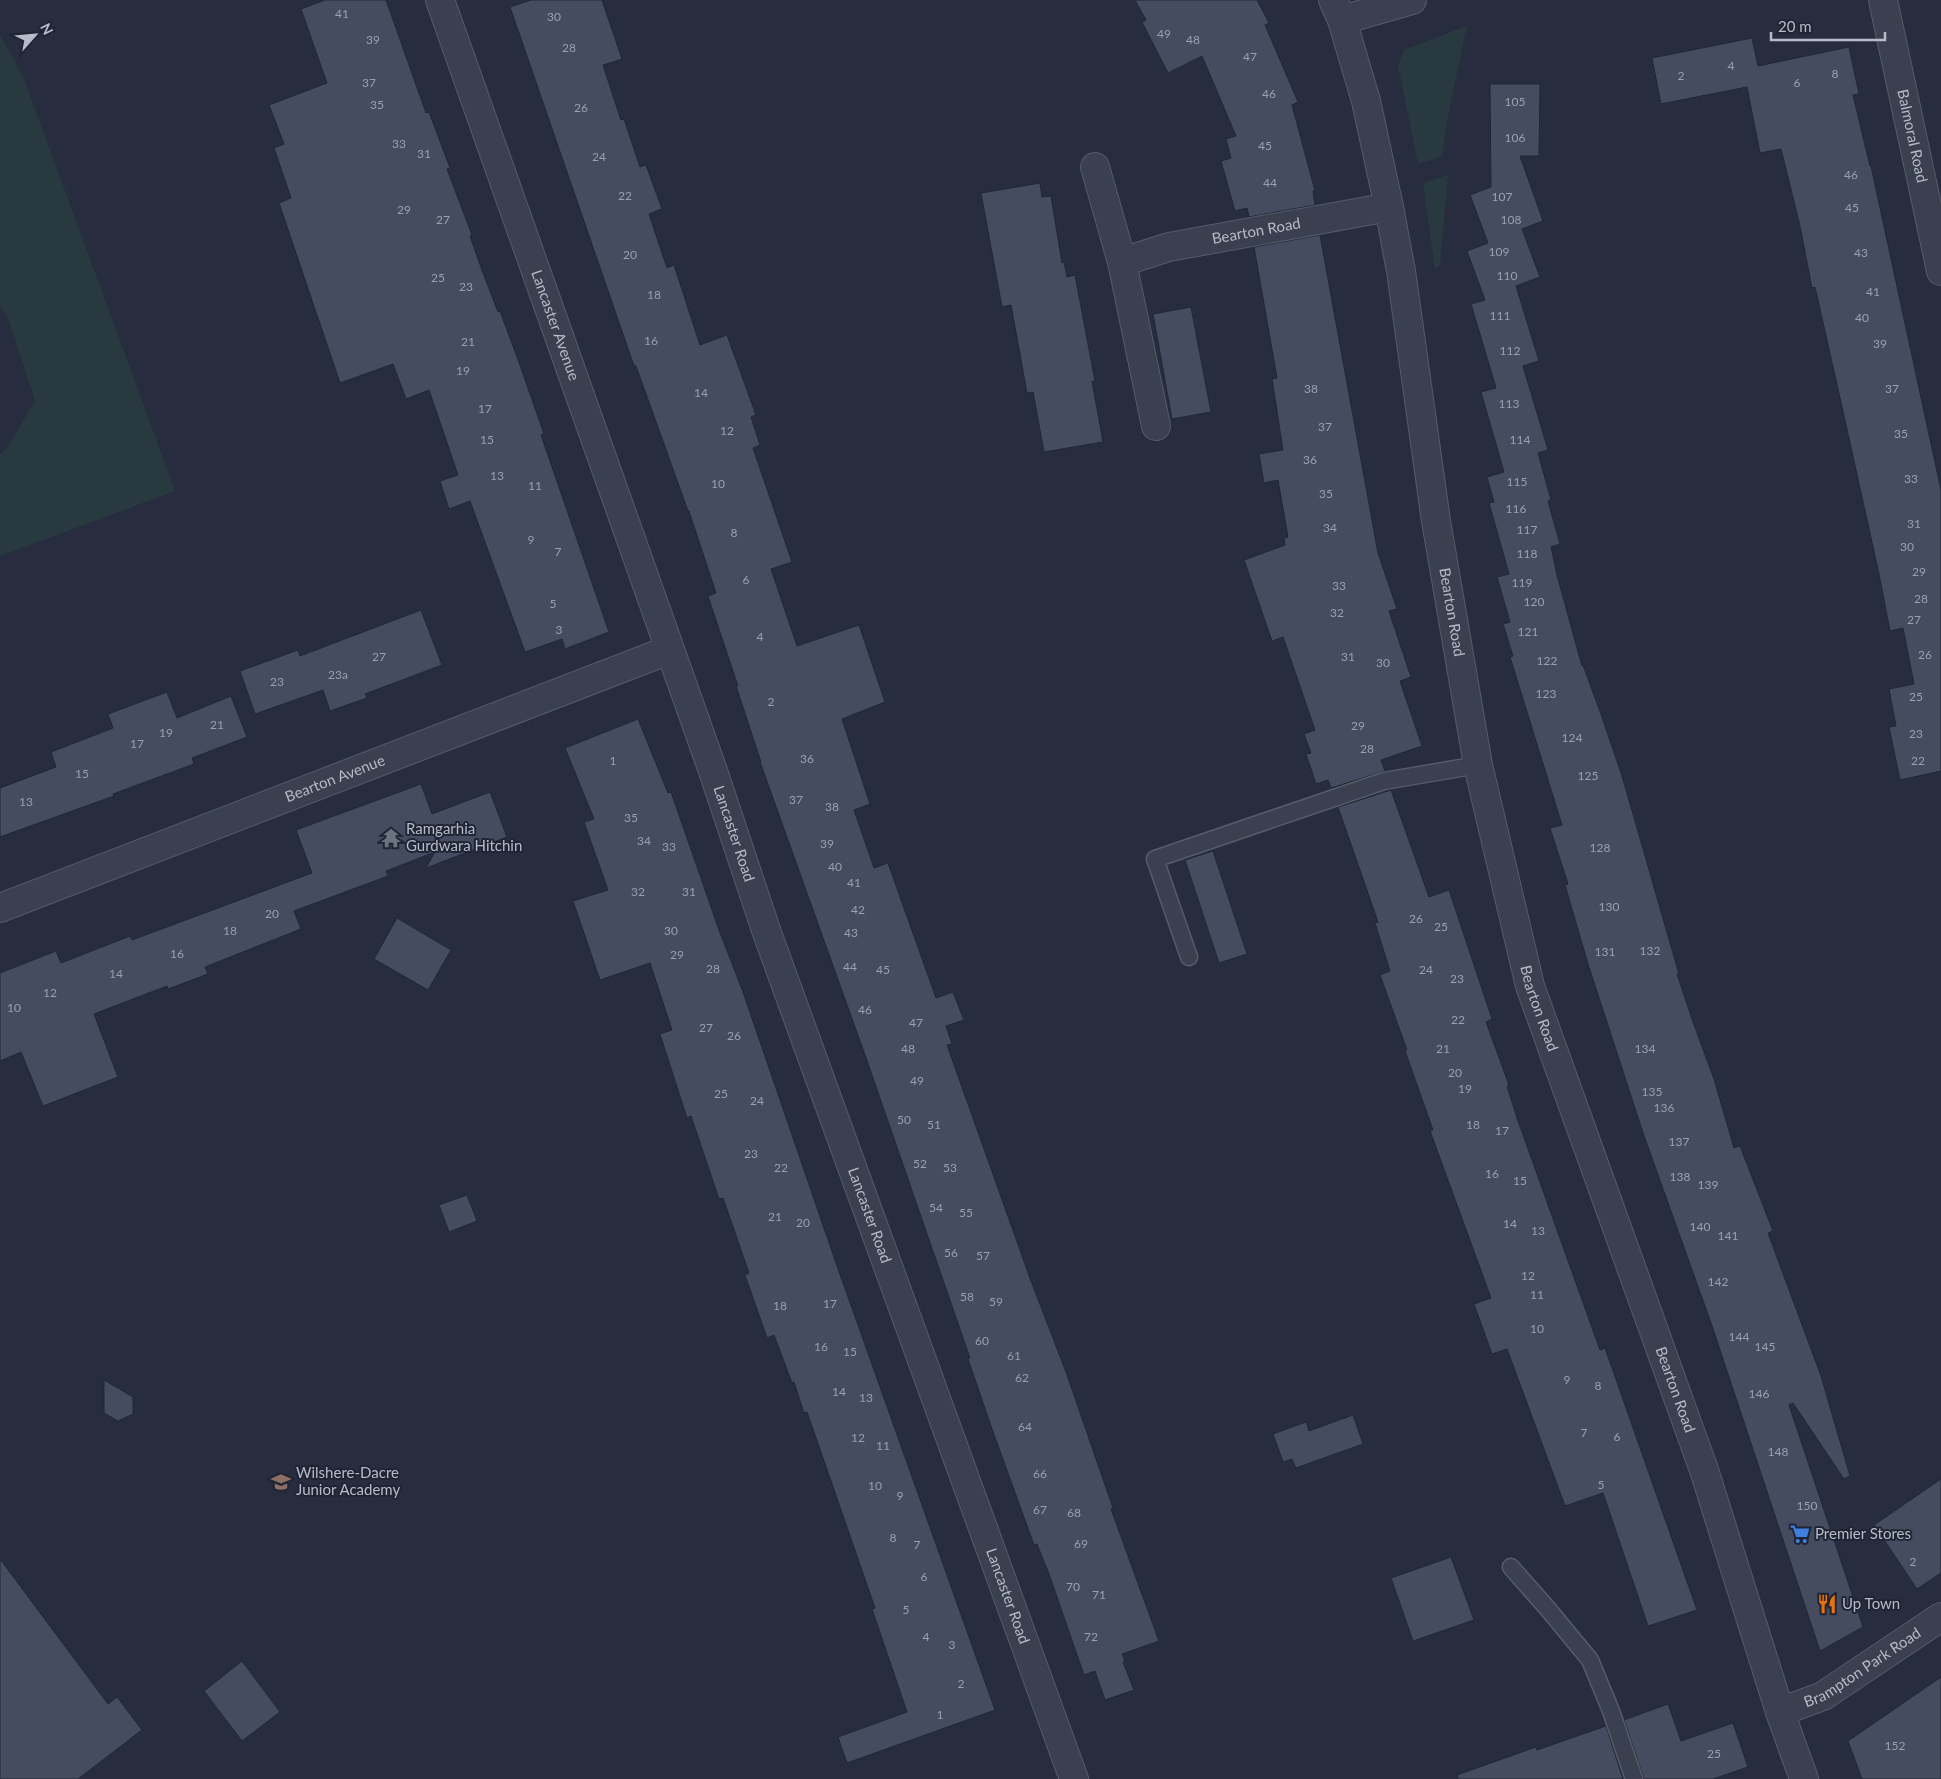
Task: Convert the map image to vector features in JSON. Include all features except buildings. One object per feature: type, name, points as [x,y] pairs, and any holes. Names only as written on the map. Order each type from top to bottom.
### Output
[{"type":"street","name":"Lancaster Avenue","points":[[440,0],[669,650]]},
{"type":"street","points":[[1337,10],[1412,0]]},
{"type":"street","name":"Balmoral Road","points":[[1883,0],[1941,271]]},
{"type":"street","name":"Bearton Road","points":[[1337,10],[1366,101],[1390,207],[1403,280],[1436,521],[1478,765],[1530,986],[1704,1470],[1801,1778]]},
{"type":"street","points":[[1095,167],[1122,262],[1156,426]]},
{"type":"street","name":"Bearton Road","points":[[1122,262],[1168,247],[1390,207]]},
{"type":"street","name":"Bearton Avenue","points":[[0,908],[669,650]]},
{"type":"street","name":"Lancaster Road","points":[[669,650],[713,771],[766,930],[1074,1779]]},
{"type":"street","name":"Brampton Park Road","points":[[1780,1712],[1823,1696],[1941,1617]]},
{"type":"lane","points":[[1189,957],[1155,859],[1384,781],[1478,765]]},
{"type":"lane","points":[[1510,1567],[1548,1608],[1590,1660],[1611,1711],[1634,1779]]},
{"type":"shaded area","points":[[1467,26],[1448,116],[1442,156],[1418,164],[1398,65],[1404,50]]},
{"type":"shaded area","points":[[0,34],[24,79],[175,491],[0,556],[0,454],[6,449],[35,401],[8,318],[0,305]]},
{"type":"shaded area","points":[[1448,175],[1440,265],[1435,269],[1423,183]]},
{"type":"place","name":"Ramgarhia Gurdwara Hitchin","points":[[391,838]]},
{"type":"place","name":"Wilshere-Dacre Junior Academy","points":[[281,1482]]},
{"type":"place","name":"Premier Stores","points":[[1800,1534]]},
{"type":"place","name":"Up Town","points":[[1827,1604]]}]
